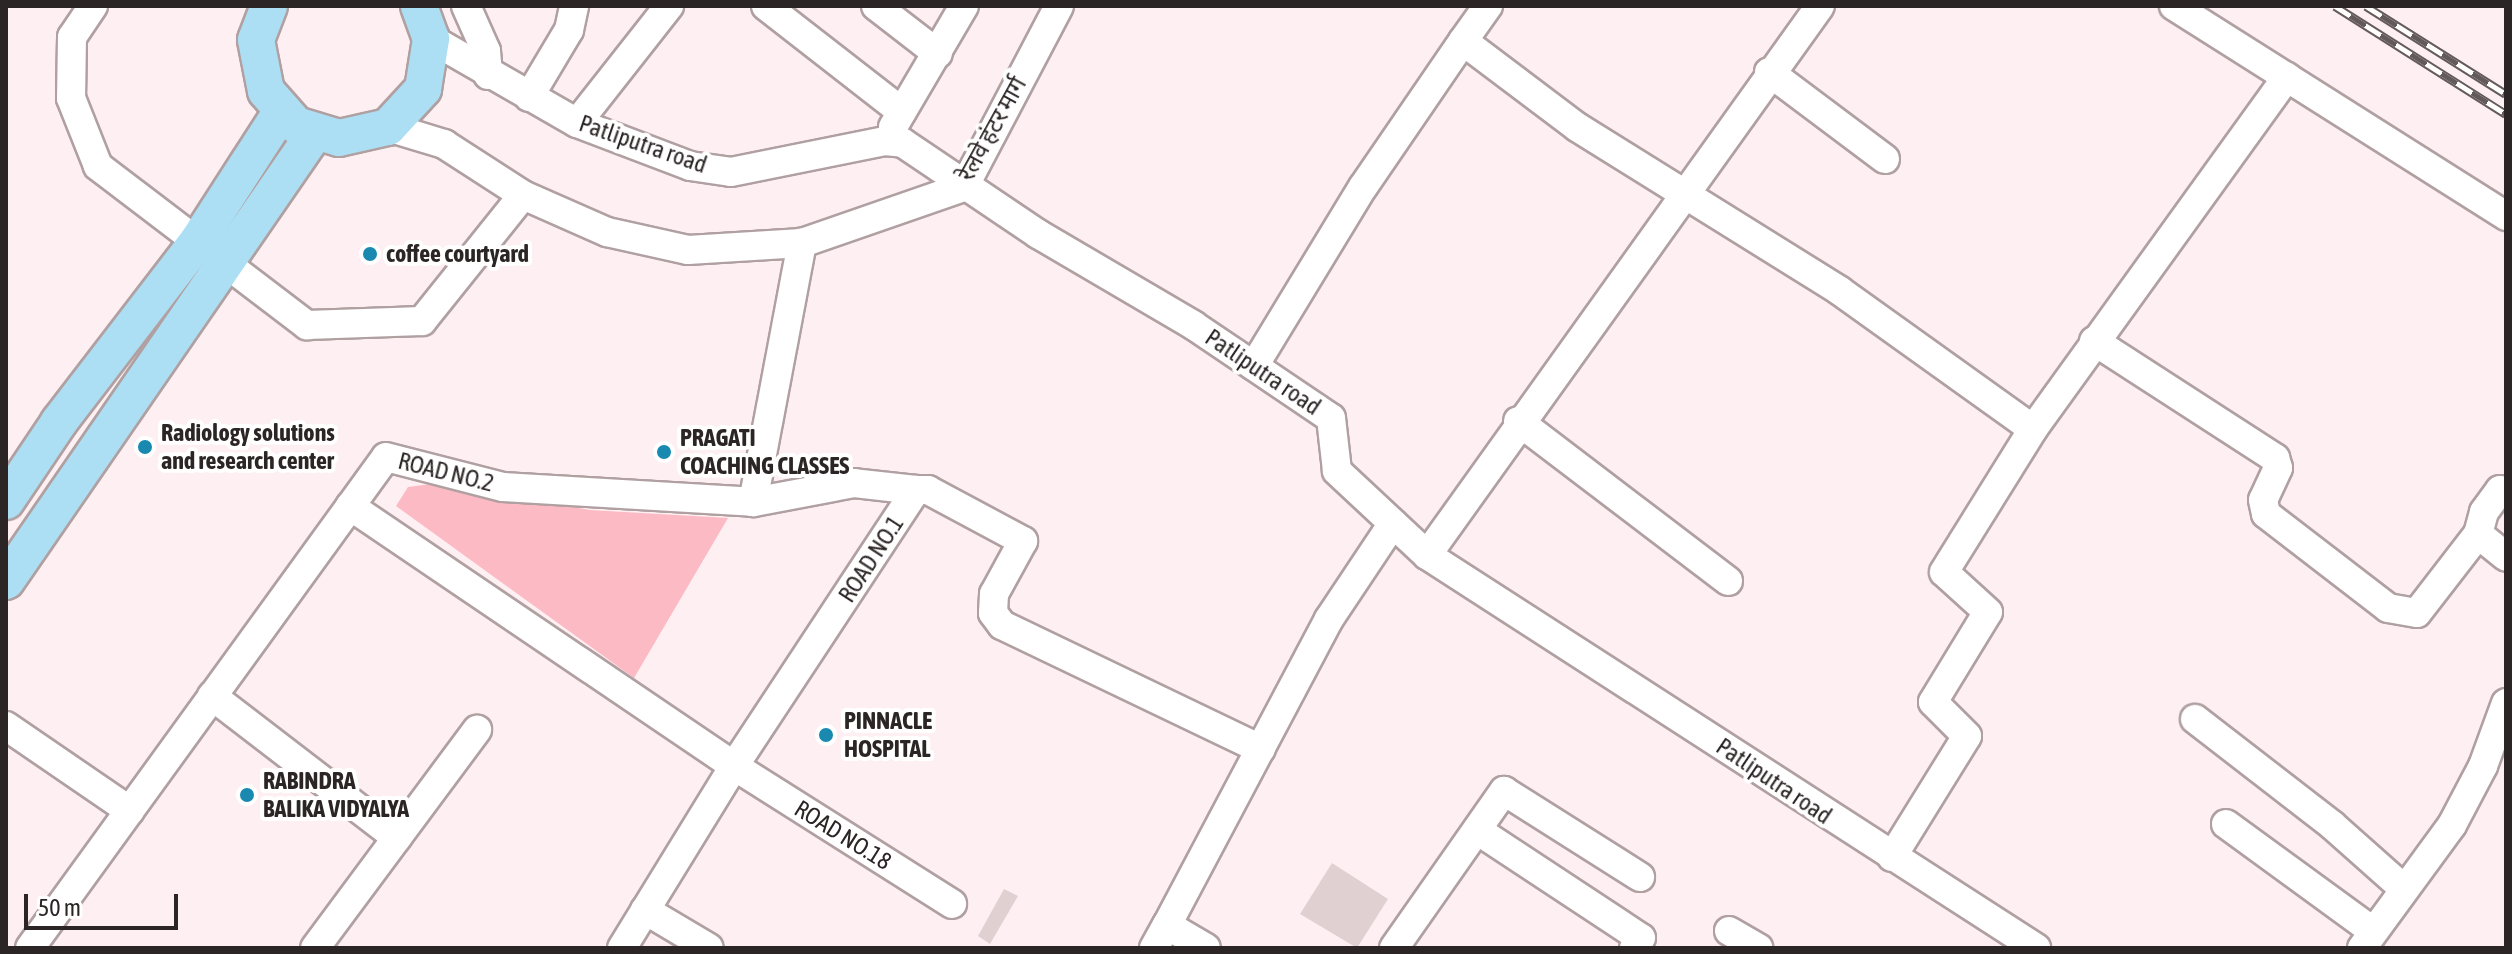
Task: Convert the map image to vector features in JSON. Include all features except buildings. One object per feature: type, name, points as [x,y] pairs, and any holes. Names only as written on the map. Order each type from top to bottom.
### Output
[{"type":"main road","points":[[260,9],[257,66],[281,112],[314,134],[365,136],[388,127],[423,89],[425,22]]},
{"type":"main road","points":[[6,501],[59,422],[198,241],[281,112]]},
{"type":"main road","points":[[12,560],[228,264],[314,134]]},
{"type":"street","points":[[93,6],[72,37],[71,98],[98,166],[307,325],[422,321],[523,195],[444,144],[388,127]]},
{"type":"street","points":[[529,97],[565,40],[574,6]]},
{"type":"street","points":[[577,123],[669,6]]},
{"type":"street","points":[[766,6],[902,112]]},
{"type":"street","points":[[876,6],[938,54]]},
{"type":"street","points":[[885,141],[964,6]]},
{"type":"street","name":"रेलवे हंटर मार्ग","points":[[523,195],[607,232],[688,250],[802,243],[964,187],[1059,6]]},
{"type":"street","points":[[1254,366],[1363,187],[1488,6]]},
{"type":"street","points":[[1427,555],[1518,421],[1688,194],[1769,72],[1820,6]]},
{"type":"street","points":[[2174,6],[2506,216]]},
{"type":"street","points":[[425,22],[460,33],[470,14]]},
{"type":"street","points":[[470,14],[486,51],[488,75]]},
{"type":"street","name":"Patliputra road","points":[[425,22],[488,75],[577,123],[690,166],[731,172],[885,141],[903,143],[964,187],[1254,366],[1331,418],[1337,471],[1427,555],[2036,948]]},
{"type":"street","points":[[1463,41],[1577,127],[1840,291],[2033,429]]},
{"type":"street","points":[[1769,72],[1885,159]]},
{"type":"street","points":[[1892,857],[1967,736],[1933,702],[1988,612],[1944,572],[2033,429],[2287,77]]},
{"type":"street","points":[[753,502],[802,243]]},
{"type":"street","points":[[2094,341],[2275,458],[2278,468],[2263,500],[2266,514],[2388,608],[2417,613],[2478,534],[2484,512],[2500,490],[2506,491]]},
{"type":"street","points":[[1518,421],[1728,581]]},
{"type":"street","name":"ROAD NO.2","points":[[30,948],[386,457],[503,487],[753,502]]},
{"type":"street","name":"ROAD NO.1","points":[[622,948],[734,766],[916,490],[854,483],[753,502]]},
{"type":"street","points":[[916,490],[928,490],[1023,541],[994,594],[993,613],[1002,625],[1261,749]]},
{"type":"street","points":[[350,506],[734,766]]},
{"type":"street","points":[[1206,948],[1160,936],[1329,619],[1393,523]]},
{"type":"street","points":[[2478,534],[2506,557]]},
{"type":"street","points":[[212,696],[397,838]]},
{"type":"street","points":[[2226,824],[2368,940],[2452,825],[2483,766],[2506,703]]},
{"type":"street","points":[[2195,719],[2332,825],[2404,889]]},
{"type":"street","points":[[6,726],[130,811]]},
{"type":"street","points":[[315,948],[477,730]]},
{"type":"street","name":"ROAD NO.18","points":[[734,766],[952,904]]},
{"type":"street","points":[[1394,948],[1504,791],[1640,877]]},
{"type":"street","points":[[1477,830],[1641,938],[1634,948]]},
{"type":"street","points":[[645,910],[709,948]]},
{"type":"street","points":[[1729,931],[1758,948]]},
{"type":"shaded area","points":[[439,483],[590,510],[728,518],[634,678],[396,506],[408,487]]},
{"type":"railway","points":[[2335,6],[2506,114]]},
{"type":"railway","points":[[2366,6],[2506,94]]},
{"type":"place","name":"coffee courtyard","points":[[370,254]]},
{"type":"place","name":"Radiology solutions and research center","points":[[145,447]]},
{"type":"place","name":"PRAGATI COACHING CLASSES","points":[[664,452]]},
{"type":"place","name":"PINNACLE HOSPITAL","points":[[826,735]]},
{"type":"place","name":"RABINDRA BALIKA VIDYALYA","points":[[247,795]]}]
